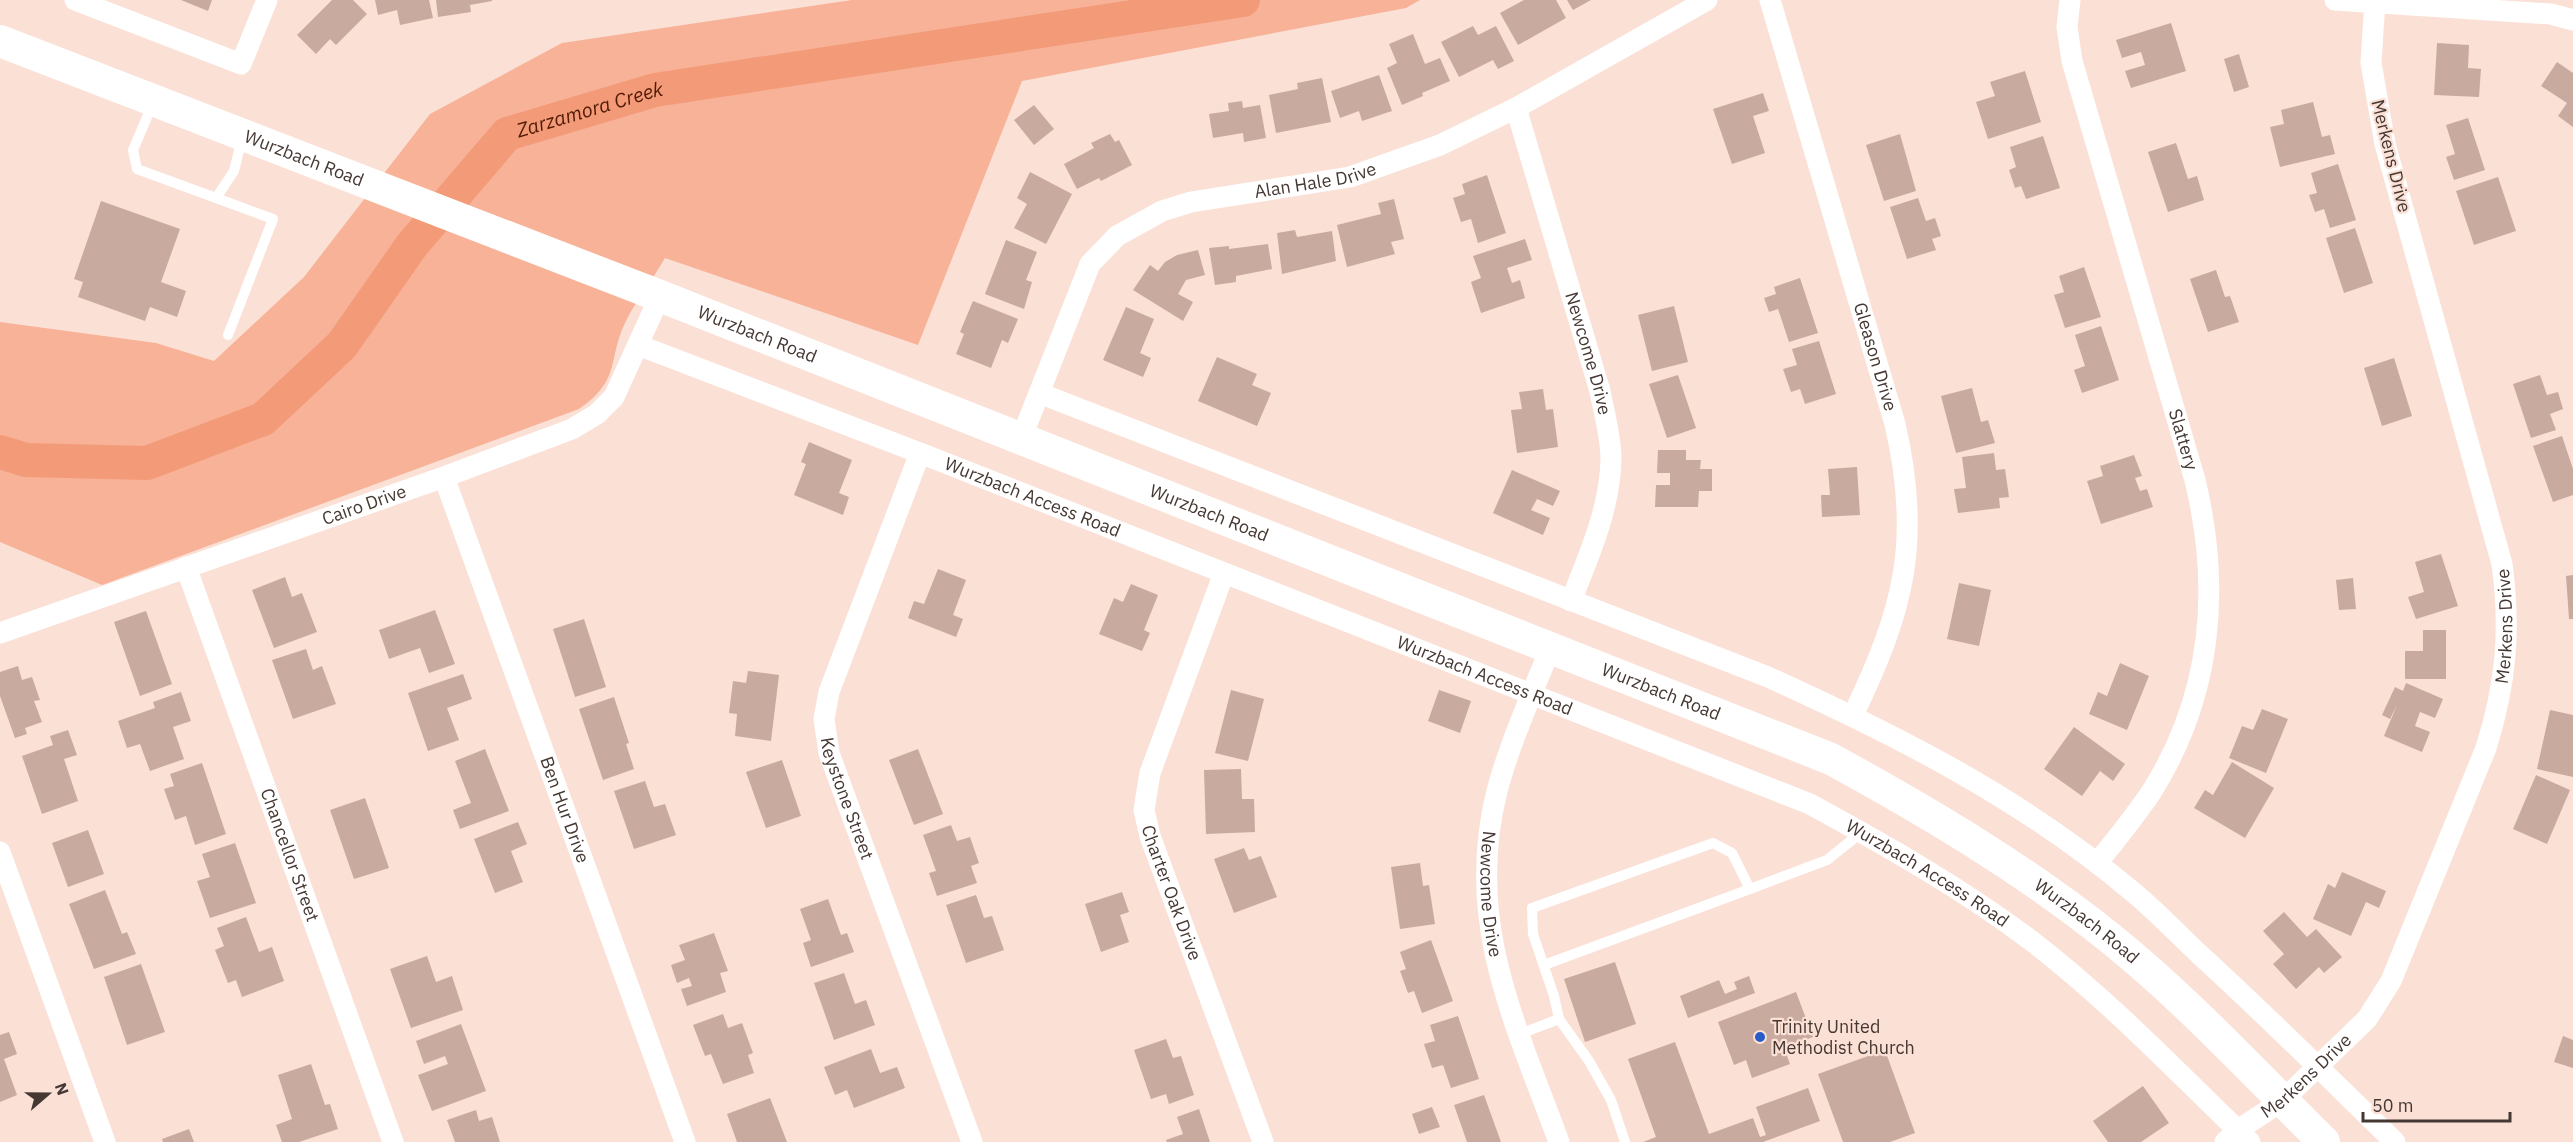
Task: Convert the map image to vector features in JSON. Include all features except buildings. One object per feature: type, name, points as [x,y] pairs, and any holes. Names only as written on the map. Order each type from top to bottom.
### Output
[{"type":"main road","name":"Wurzbach Road","points":[[0,41],[660,296],[1551,646],[1832,759],[1933,815],[2110,938],[2183,1001],[2324,1142]]},
{"type":"street","points":[[75,0],[241,64],[267,0]]},
{"type":"street","name":"Alan Hale Drive","points":[[1022,439],[1090,264],[1117,236],[1138,222],[1191,202],[1350,177],[1440,145],[1516,108],[1707,0]]},
{"type":"street","name":"Gleason Drive","points":[[1770,0],[1903,459],[1908,532],[1905,568],[1898,604],[1887,640],[1853,715]]},
{"type":"street","name":"Slattery","points":[[2070,0],[2067,27],[2072,61],[2195,480],[2204,519],[2209,559],[2210,599],[2207,639],[2199,678],[2187,717],[2172,754],[2153,789],[2097,863]]},
{"type":"street","points":[[2335,0],[2551,14],[2573,20]]},
{"type":"street","name":"Merkens Drive","points":[[2238,1138],[2282,1101],[2367,1019],[2391,981],[2486,748],[2497,713],[2504,676],[2507,601],[2502,564],[2494,528],[2385,144],[2371,63],[2375,1]]},
{"type":"street","name":"Newcome Drive","points":[[1516,108],[1600,391],[1610,439],[1610,479],[1599,530],[1571,601]]},
{"type":"street","name":"Cairo Drive","points":[[0,633],[444,477],[572,429],[597,414],[614,397],[660,296]]},
{"type":"street","name":"Wurzbach Access Road","points":[[638,345],[920,453],[1810,804],[1914,861],[2033,942],[2089,989],[2238,1138]]},
{"type":"street","points":[[1039,393],[1767,677],[1853,715],[1923,750],[2004,798],[2097,863],[2134,892],[2395,1142]]},
{"type":"street","name":"Keystone Street","points":[[920,453],[829,692],[824,719],[829,753],[972,1142]]},
{"type":"street","name":"Ben Hur Drive","points":[[444,477],[685,1142]]},
{"type":"street","name":"Chancellor Street","points":[[186,567],[393,1142]]},
{"type":"street","name":"Charter Oak Drive","points":[[1224,573],[1150,773],[1144,810],[1150,836],[1263,1142]]},
{"type":"street","name":"Newcome Drive","points":[[1551,646],[1498,790],[1490,826],[1486,863],[1491,938],[1499,974],[1559,1142]]},
{"type":"street","points":[[0,852],[105,1142]]},
{"type":"lane","points":[[154,100],[133,150],[137,169],[273,219],[228,335]]},
{"type":"lane","points":[[216,198],[234,171],[243,135]]},
{"type":"lane","points":[[1544,965],[1827,860],[1862,832]]},
{"type":"lane","points":[[1625,1142],[1611,1100],[1589,1061],[1558,1019],[1557,1004],[1533,934],[1532,908],[1713,843],[1732,853],[1750,889]]},
{"type":"lane","points":[[1520,1034],[1558,1019]]},
{"type":"shaded area","points":[[852,0],[1420,0],[1406,8],[1022,81],[918,345],[665,258],[626,321],[608,378],[593,398],[579,409],[102,585],[0,542],[0,322],[156,343],[214,361],[304,277],[430,114],[562,43]]},
{"type":"waterway","name":"Zarzamora Creek","points":[[0,452],[26,460],[147,463],[263,419],[342,345],[412,245],[507,134],[655,90],[1243,0]]},
{"type":"place","name":"Trinity United Methodist Church","points":[[1760,1037]]}]
